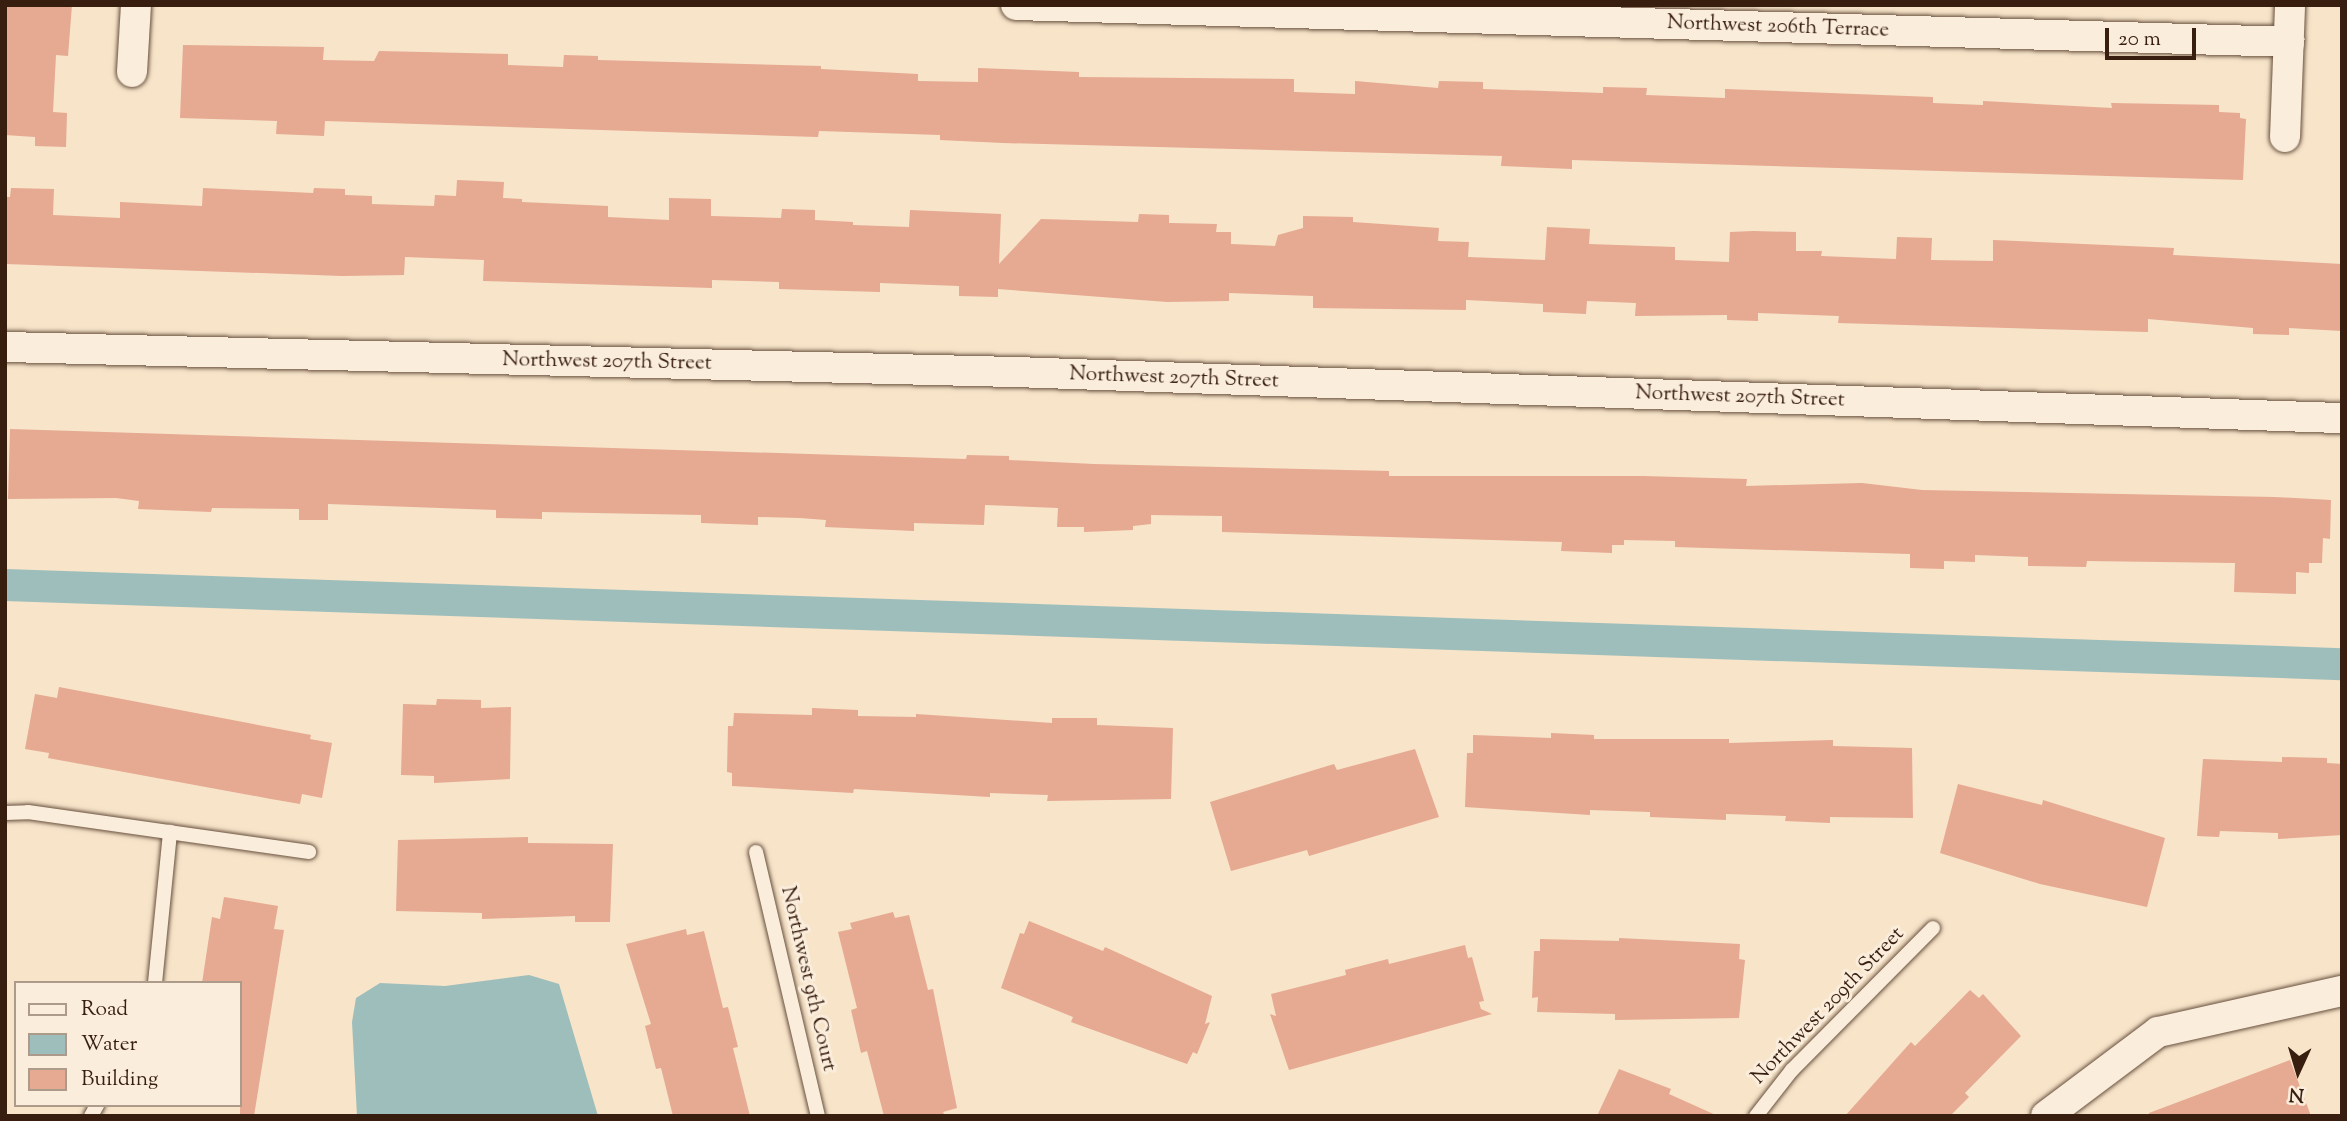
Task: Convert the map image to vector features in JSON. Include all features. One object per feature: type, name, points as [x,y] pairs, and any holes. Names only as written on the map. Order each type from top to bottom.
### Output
[{"type":"street","points":[[132,72],[136,5]]},
{"type":"street","name":"Northwest 206th Terrace","points":[[1016,5],[2289,41]]},
{"type":"street","points":[[2285,137],[2290,5]]},
{"type":"street","name":"Northwest 207th Street","points":[[5,347],[1001,372],[2342,418]]},
{"type":"street","points":[[2046,1116],[2158,1032],[2342,991]]},
{"type":"lane","points":[[5,813],[28,812],[309,852]]},
{"type":"lane","points":[[155,981],[170,832]]},
{"type":"lane","name":"Northwest 9th Court","points":[[756,852],[818,1116]]},
{"type":"lane","name":"Northwest 209th Street","points":[[1756,1116],[1792,1070],[1933,928]]},
{"type":"water","points":[[529,975],[559,984],[598,1116],[357,1116],[352,1022],[356,998],[380,983],[445,986]]},
{"type":"building","points":[[5,5],[72,5],[68,56],[56,55],[53,112],[67,113],[66,147],[35,146],[35,137],[5,135]]},
{"type":"building","points":[[183,45],[324,47],[323,60],[374,61],[379,51],[508,54],[508,65],[563,67],[564,55],[598,56],[598,60],[821,66],[821,69],[918,74],[918,81],[978,82],[978,68],[1079,72],[1079,77],[1294,79],[1294,92],[1355,94],[1355,81],[1438,88],[1439,81],[1483,82],[1483,89],[1603,93],[1603,87],[1647,88],[1646,95],[1725,98],[1725,89],[1933,97],[1933,103],[1983,105],[1983,101],[2112,108],[2111,103],[2219,105],[2219,112],[2240,113],[2240,118],[2246,119],[2243,180],[1572,160],[1572,169],[1501,166],[1502,156],[1003,143],[940,140],[940,135],[819,131],[818,137],[325,121],[324,136],[276,134],[277,121],[180,118]]},
{"type":"building","points":[[457,180],[504,182],[503,198],[522,199],[522,202],[608,206],[608,217],[669,220],[669,198],[711,199],[711,216],[781,218],[782,209],[815,210],[815,220],[853,222],[853,225],[909,227],[910,210],[1001,214],[999,264],[1041,219],[1138,222],[1139,214],[1169,215],[1169,223],[1217,224],[1216,232],[1231,232],[1231,244],[1275,246],[1278,235],[1303,228],[1303,216],[1353,217],[1353,222],[1439,228],[1438,241],[1469,242],[1468,257],[1545,260],[1547,227],[1590,229],[1589,244],[1675,247],[1675,260],[1729,262],[1730,232],[1753,231],[1796,232],[1796,251],[1822,251],[1821,256],[1896,259],[1897,237],[1932,238],[1931,260],[1993,261],[1993,240],[2174,248],[2173,255],[2342,264],[2342,331],[2289,328],[2289,335],[2253,334],[2253,328],[2148,319],[2148,332],[1838,323],[1839,316],[1758,313],[1758,321],[1727,320],[1727,315],[1635,316],[1636,303],[1587,301],[1586,314],[1543,312],[1543,304],[1466,300],[1466,310],[1313,308],[1313,296],[1229,293],[1229,301],[1167,302],[998,289],[998,297],[959,296],[959,286],[880,283],[880,292],[779,289],[779,282],[712,280],[712,288],[483,281],[484,260],[405,257],[404,275],[342,276],[6,264],[5,197],[10,197],[11,188],[54,189],[53,215],[120,218],[120,202],[202,206],[203,188],[313,193],[314,188],[345,189],[345,195],[372,196],[372,204],[434,206],[435,195],[456,196]]},
{"type":"building","points":[[10,429],[966,459],[967,455],[1009,456],[1009,460],[1094,464],[1389,471],[1389,476],[1643,476],[1747,479],[1746,486],[1862,483],[1922,490],[2275,497],[2331,500],[2330,539],[2323,538],[2322,563],[2309,563],[2309,573],[2296,572],[2296,594],[2234,592],[2235,563],[2087,561],[2086,567],[2028,566],[2028,557],[1975,555],[1975,562],[1944,561],[1944,569],[1910,568],[1910,554],[1675,547],[1675,541],[1624,540],[1624,545],[1612,545],[1612,553],[1561,551],[1562,542],[1222,532],[1222,516],[1151,515],[1151,524],[1133,526],[1133,530],[1084,532],[1084,527],[1057,527],[1058,508],[985,505],[984,525],[914,523],[914,531],[825,527],[826,520],[800,518],[758,517],[758,525],[701,523],[701,515],[542,512],[542,519],[496,518],[496,510],[328,504],[328,520],[299,520],[299,509],[212,508],[211,512],[138,509],[139,501],[116,498],[8,499]]},
{"type":"building","points":[[59,687],[311,735],[310,739],[332,743],[322,798],[302,794],[300,804],[48,758],[49,753],[25,749],[35,694],[57,698]]},
{"type":"building","points":[[437,699],[481,700],[481,708],[511,707],[510,779],[434,783],[434,776],[401,775],[403,704],[436,705]]},
{"type":"building","points":[[812,708],[858,710],[858,716],[916,717],[916,714],[1052,723],[1052,718],[1097,718],[1097,725],[1173,728],[1171,799],[1047,801],[1048,795],[990,793],[990,797],[854,789],[853,793],[732,786],[732,773],[727,772],[728,726],[733,726],[734,713],[812,715]]},
{"type":"building","points":[[1551,733],[1594,735],[1594,739],[1729,739],[1729,743],[1833,740],[1833,746],[1912,748],[1913,818],[1830,817],[1830,823],[1785,821],[1786,816],[1726,814],[1726,820],[1650,817],[1650,812],[1590,810],[1590,815],[1465,807],[1467,753],[1473,753],[1473,735],[1551,738]]},
{"type":"building","points":[[1415,749],[1439,817],[1309,856],[1307,850],[1231,871],[1210,802],[1334,764],[1337,770]]},
{"type":"building","points":[[2282,757],[2327,758],[2327,763],[2342,764],[2342,835],[2278,839],[2278,833],[2220,831],[2219,837],[2197,836],[2203,759],[2282,762]]},
{"type":"building","points":[[1958,784],[2042,805],[2043,800],[2165,838],[2147,907],[2040,884],[1940,853]]},
{"type":"building","points":[[528,837],[528,843],[613,844],[610,922],[575,922],[575,916],[482,919],[482,913],[396,911],[398,840]]},
{"type":"building","points":[[224,897],[278,906],[274,929],[284,930],[254,1116],[240,1116],[242,981],[202,981],[212,917],[220,919]]},
{"type":"building","points":[[893,912],[895,918],[909,915],[928,990],[933,989],[957,1108],[943,1112],[945,1116],[884,1116],[867,1051],[861,1053],[851,1010],[857,1008],[838,932],[852,929],[850,923]]},
{"type":"building","points":[[1029,921],[1103,951],[1105,947],[1212,996],[1205,1024],[1210,1022],[1197,1054],[1193,1052],[1187,1064],[1071,1022],[1073,1017],[1001,988],[1020,933],[1024,934]]},
{"type":"building","points":[[686,929],[687,935],[704,931],[723,1008],[728,1007],[738,1047],[733,1048],[750,1116],[673,1116],[661,1068],[656,1069],[645,1026],[651,1024],[626,944]]},
{"type":"building","points":[[1619,938],[1740,944],[1739,959],[1745,960],[1739,1018],[1615,1020],[1615,1014],[1537,1012],[1538,997],[1532,998],[1534,951],[1540,951],[1540,939],[1619,941]]},
{"type":"building","points":[[1465,945],[1468,958],[1472,957],[1484,1001],[1479,1002],[1481,1009],[1492,1014],[1289,1070],[1270,1014],[1276,1016],[1271,994],[1346,975],[1345,970],[1388,959],[1389,964]]},
{"type":"building","points":[[1970,990],[1979,998],[1983,994],[2021,1036],[1965,1093],[1969,1097],[1950,1116],[1845,1116],[1911,1042],[1915,1046]]},
{"type":"building","points":[[2290,1060],[2311,1116],[2149,1116],[2149,1113]]},
{"type":"building","points":[[1619,1069],[1671,1089],[1669,1094],[1718,1116],[1597,1116]]},
{"type":"waterway","points":[[5,585],[2342,664]]}]
